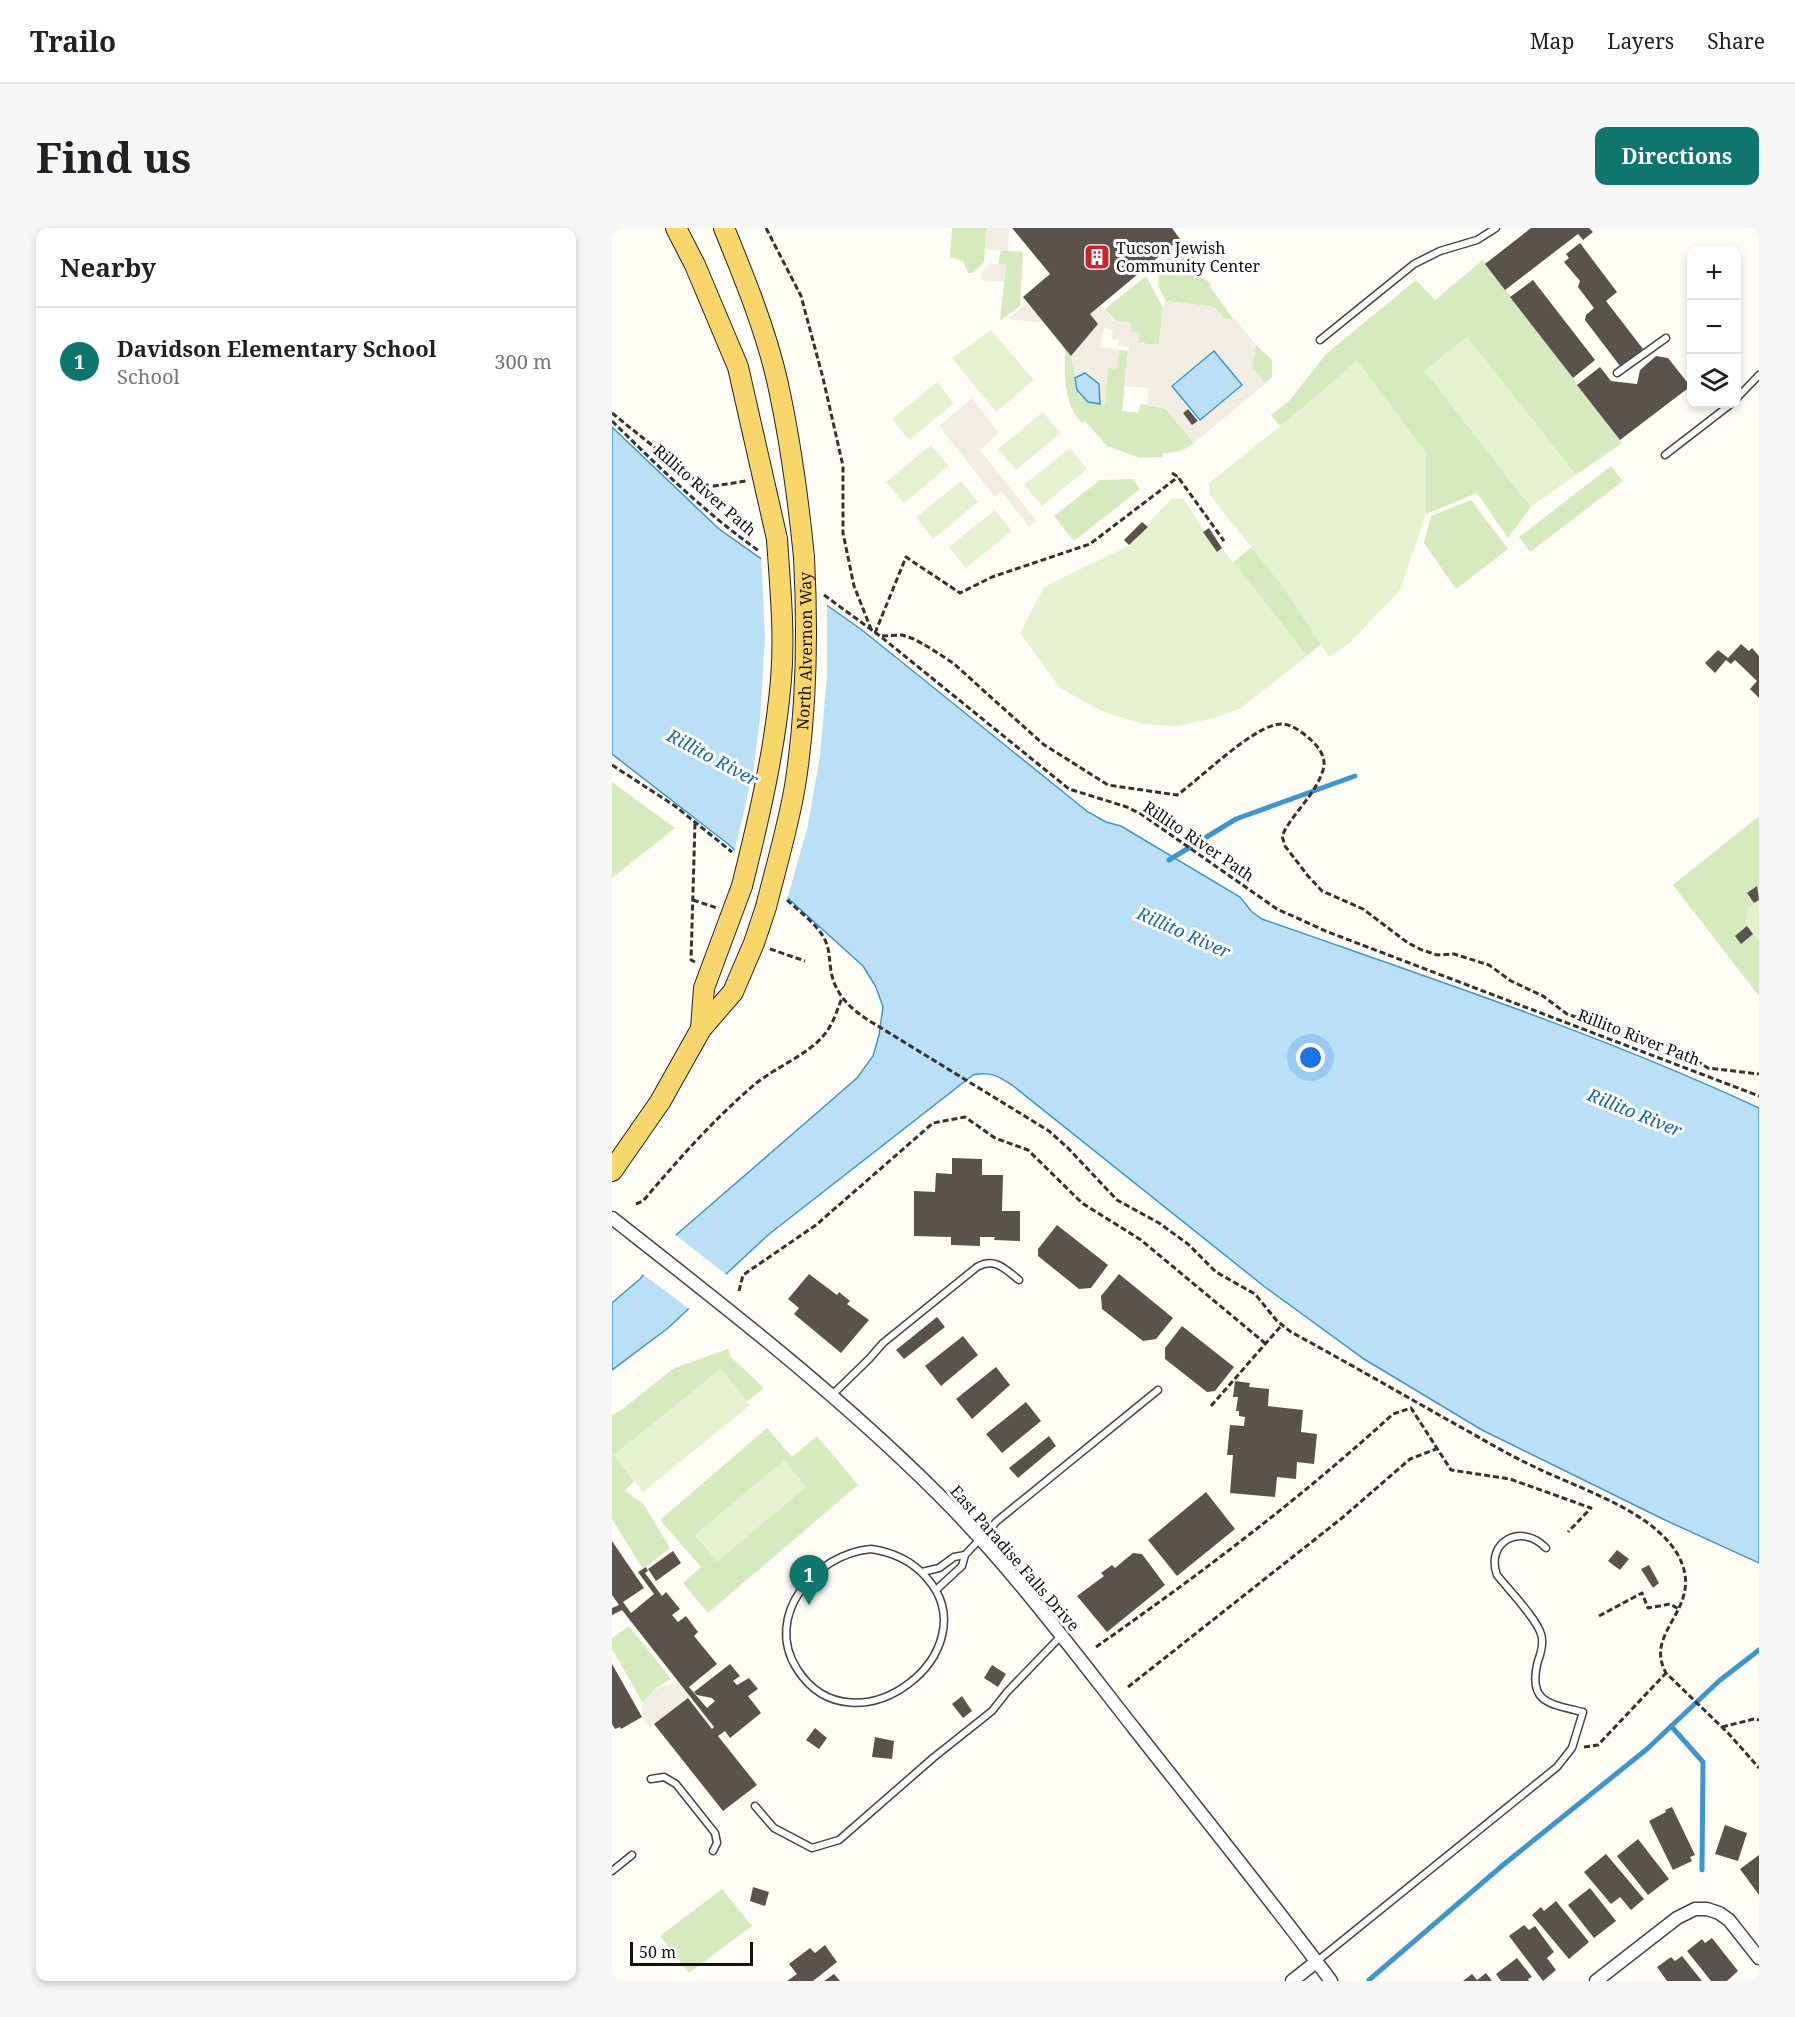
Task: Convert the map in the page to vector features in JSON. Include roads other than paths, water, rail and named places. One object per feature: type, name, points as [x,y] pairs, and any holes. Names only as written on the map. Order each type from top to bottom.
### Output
[{"type":"main road","name":"North Alvernon Way","points":[[676,228],[695,265],[738,367],[772,547],[782,630],[781,679],[768,772],[742,886],[704,988],[700,1029]]},
{"type":"main road","name":"North Alvernon Way","points":[[612,1171],[660,1102],[700,1029],[733,992],[754,943],[766,907],[789,816],[801,741],[807,652],[804,557],[795,471],[777,378],[753,300],[724,228]]},
{"type":"street","name":"East Paradise Falls Drive","points":[[612,1218],[832,1395],[938,1494],[980,1538],[1062,1636],[1332,1981]]},
{"type":"street","points":[[1596,1981],[1684,1913],[1695,1909],[1707,1909],[1729,1920],[1759,1958]]},
{"type":"street","points":[[1292,1981],[1316,1962]]},
{"type":"lane","points":[[1320,340],[1414,264],[1440,251],[1477,240],[1496,228]]},
{"type":"lane","points":[[1617,373],[1665,338]]},
{"type":"lane","points":[[1741,395],[1759,375]]},
{"type":"lane","points":[[1665,455],[1726,408]]},
{"type":"lane","points":[[832,1395],[883,1343],[978,1267],[987,1262],[999,1264],[1018,1280]]},
{"type":"lane","points":[[936,1590],[962,1566],[965,1555],[980,1538],[1019,1502],[1158,1390]]},
{"type":"lane","points":[[1316,1962],[1557,1767],[1572,1748],[1583,1712],[1547,1701],[1536,1689],[1534,1680],[1542,1649],[1541,1633],[1494,1568],[1494,1559],[1498,1550],[1511,1538],[1520,1535],[1529,1536],[1546,1548]]},
{"type":"lane","points":[[871,1549],[899,1556],[922,1572],[936,1590],[943,1613],[942,1639],[923,1671],[901,1689],[878,1700],[851,1703],[825,1696],[801,1676],[789,1652],[786,1627],[790,1605],[803,1586],[846,1554],[871,1549]]},
{"type":"lane","points":[[922,1572],[939,1568],[954,1557],[965,1555]]},
{"type":"lane","points":[[755,1806],[774,1828],[812,1848],[839,1840],[933,1758],[992,1711],[1007,1692],[1062,1636]]},
{"type":"lane","points":[[651,1779],[664,1777],[676,1784],[715,1833],[717,1843],[713,1851]]},
{"type":"lane","points":[[612,1871],[632,1855]]},
{"type":"water","points":[[1214,351],[1242,385],[1200,420],[1172,386]]},
{"type":"water","points":[[1085,373],[1099,384],[1100,404],[1088,402],[1077,390],[1075,378]]},
{"type":"water","name":"Rillito River","points":[[612,427],[719,529],[862,630],[1088,812],[1106,822],[1121,826],[1240,897],[1252,912],[1262,919],[1575,1031],[1759,1108],[1759,1563],[1665,1520],[1482,1430],[1364,1359],[1265,1287],[1012,1085],[989,1074],[973,1075],[768,1235],[668,1328],[612,1370],[612,1303],[640,1279],[676,1235],[857,1078],[873,1056],[883,1007],[876,987],[863,966],[728,844],[612,754]]},
{"type":"waterway","points":[[1169,860],[1236,819],[1355,776]]},
{"type":"waterway","points":[[1369,1980],[1503,1865],[1647,1749],[1719,1681],[1759,1650]]},
{"type":"waterway","points":[[1671,1726],[1703,1762],[1702,1870]]},
{"type":"place","name":"Tucson Jewish Community Center","points":[[1097,257]]},
{"type":"place","name":"Davidson Elementary School","points":[[809,1605]]}]
